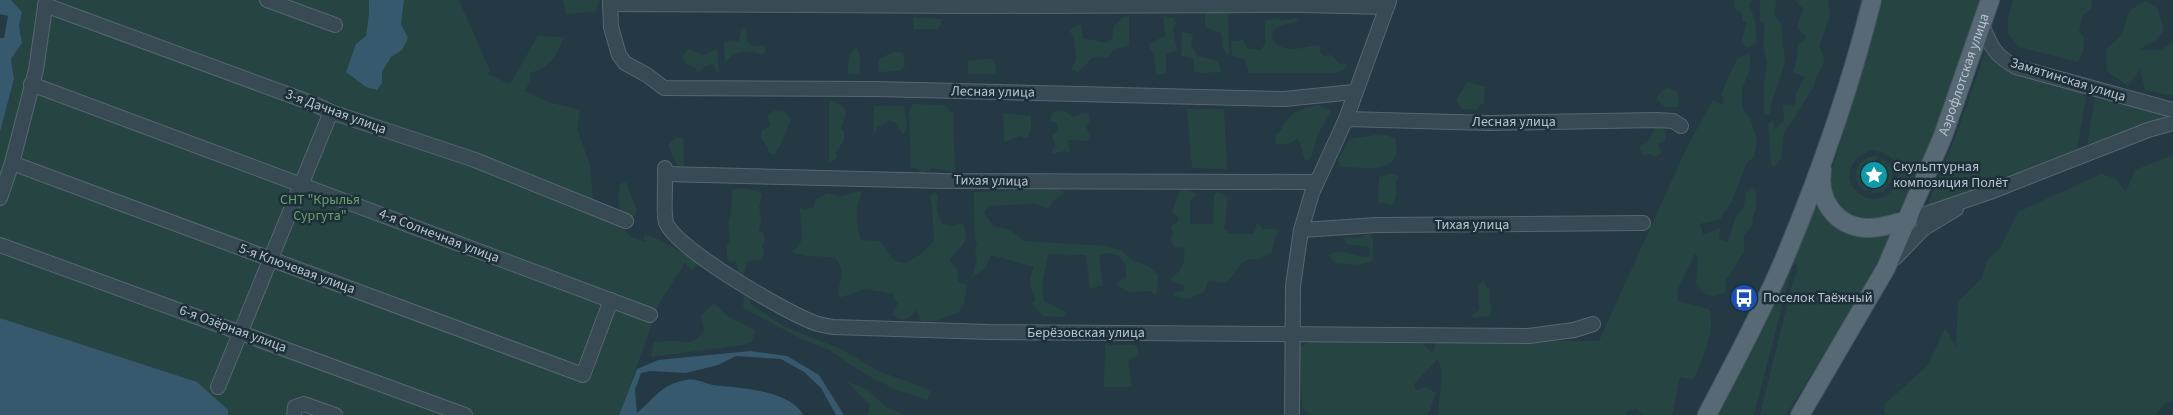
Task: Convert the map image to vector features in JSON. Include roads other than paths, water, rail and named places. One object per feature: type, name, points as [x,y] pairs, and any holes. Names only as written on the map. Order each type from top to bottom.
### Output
[{"type":"main road","points":[[1707,415],[1783,264],[1824,153],[1855,61],[1872,0]]},
{"type":"main road","name":"Аэрофлотская улица","points":[[1800,415],[1886,268],[1908,220],[1943,136],[1990,0]]},
{"type":"main road","points":[[1824,153],[1821,190],[1823,199],[1838,218],[1857,227],[1867,229],[1908,220]]},
{"type":"street","points":[[268,0],[335,25]]},
{"type":"street","points":[[610,2],[966,6],[1388,4],[1354,92],[1346,119],[1317,182],[1301,230],[1294,286],[1292,415]]},
{"type":"street","name":"Лесная улица","points":[[610,2],[611,27],[619,55],[625,63],[647,75],[664,88],[885,90],[1284,99],[1354,92]]},
{"type":"street","points":[[0,198],[12,163],[36,70],[46,3]]},
{"type":"street","name":"3-я Дачная улица","points":[[46,3],[331,112],[475,160],[626,221]]},
{"type":"street","name":"Замятинская улица","points":[[1982,24],[1994,50],[2003,60],[2016,67],[2173,110]]},
{"type":"street","name":"4-я Солнечная улица","points":[[31,84],[300,183],[650,316]]},
{"type":"street","points":[[218,387],[300,183],[331,112]]},
{"type":"street","name":"Лесная улица","points":[[1346,119],[1489,123],[1657,120],[1672,121],[1681,126]]},
{"type":"street","points":[[1908,220],[1990,192],[2148,130],[2173,123]]},
{"type":"street","name":"5-я Ключевая улица","points":[[12,163],[583,375],[611,300]]},
{"type":"street","name":"Тихая улица","points":[[665,171],[964,181],[1317,182]]},
{"type":"street","name":"Берёзовская улица","points":[[665,171],[666,223],[685,245],[730,278],[777,305],[815,323],[834,327],[990,332],[1294,336],[1529,336],[1574,330],[1593,324]]},
{"type":"street","points":[[1886,268],[1904,246],[1923,229],[1954,210],[1990,192]]},
{"type":"street","name":"Тихая улица","points":[[1301,230],[1377,225],[1643,223]]},
{"type":"street","name":"6-я Озёрная улица","points":[[0,245],[465,415]]},
{"type":"street","points":[[294,415],[295,407],[304,404],[335,415]]},
{"type":"water","points":[[0,0],[11,0],[22,12],[19,26],[22,43],[11,59],[14,79],[0,132],[0,38],[4,38],[8,16],[0,14]]},
{"type":"water","points":[[369,0],[404,0],[401,24],[408,38],[402,50],[391,57],[382,72],[382,83],[377,90],[366,87],[346,72],[356,44],[366,36]]},
{"type":"water","points":[[0,318],[197,382],[228,410],[228,415],[0,415]]},
{"type":"water","points":[[750,351],[787,356],[819,375],[844,415],[836,415],[821,388],[804,372],[781,359],[736,356],[718,365],[686,373],[650,371],[641,373],[635,390],[637,413],[658,393],[670,385],[677,382],[696,380],[713,385],[749,389],[776,395],[797,407],[803,415],[619,415],[637,369],[658,360]]},
{"type":"place","name":"Скульптурная композиция Полёт","points":[[1874,175]]},
{"type":"place","name":"Поселок Таёжный","points":[[1744,298]]},
{"type":"park label","name":"CНТ \"Крылья Сургута\"","points":[[320,208]]}]
